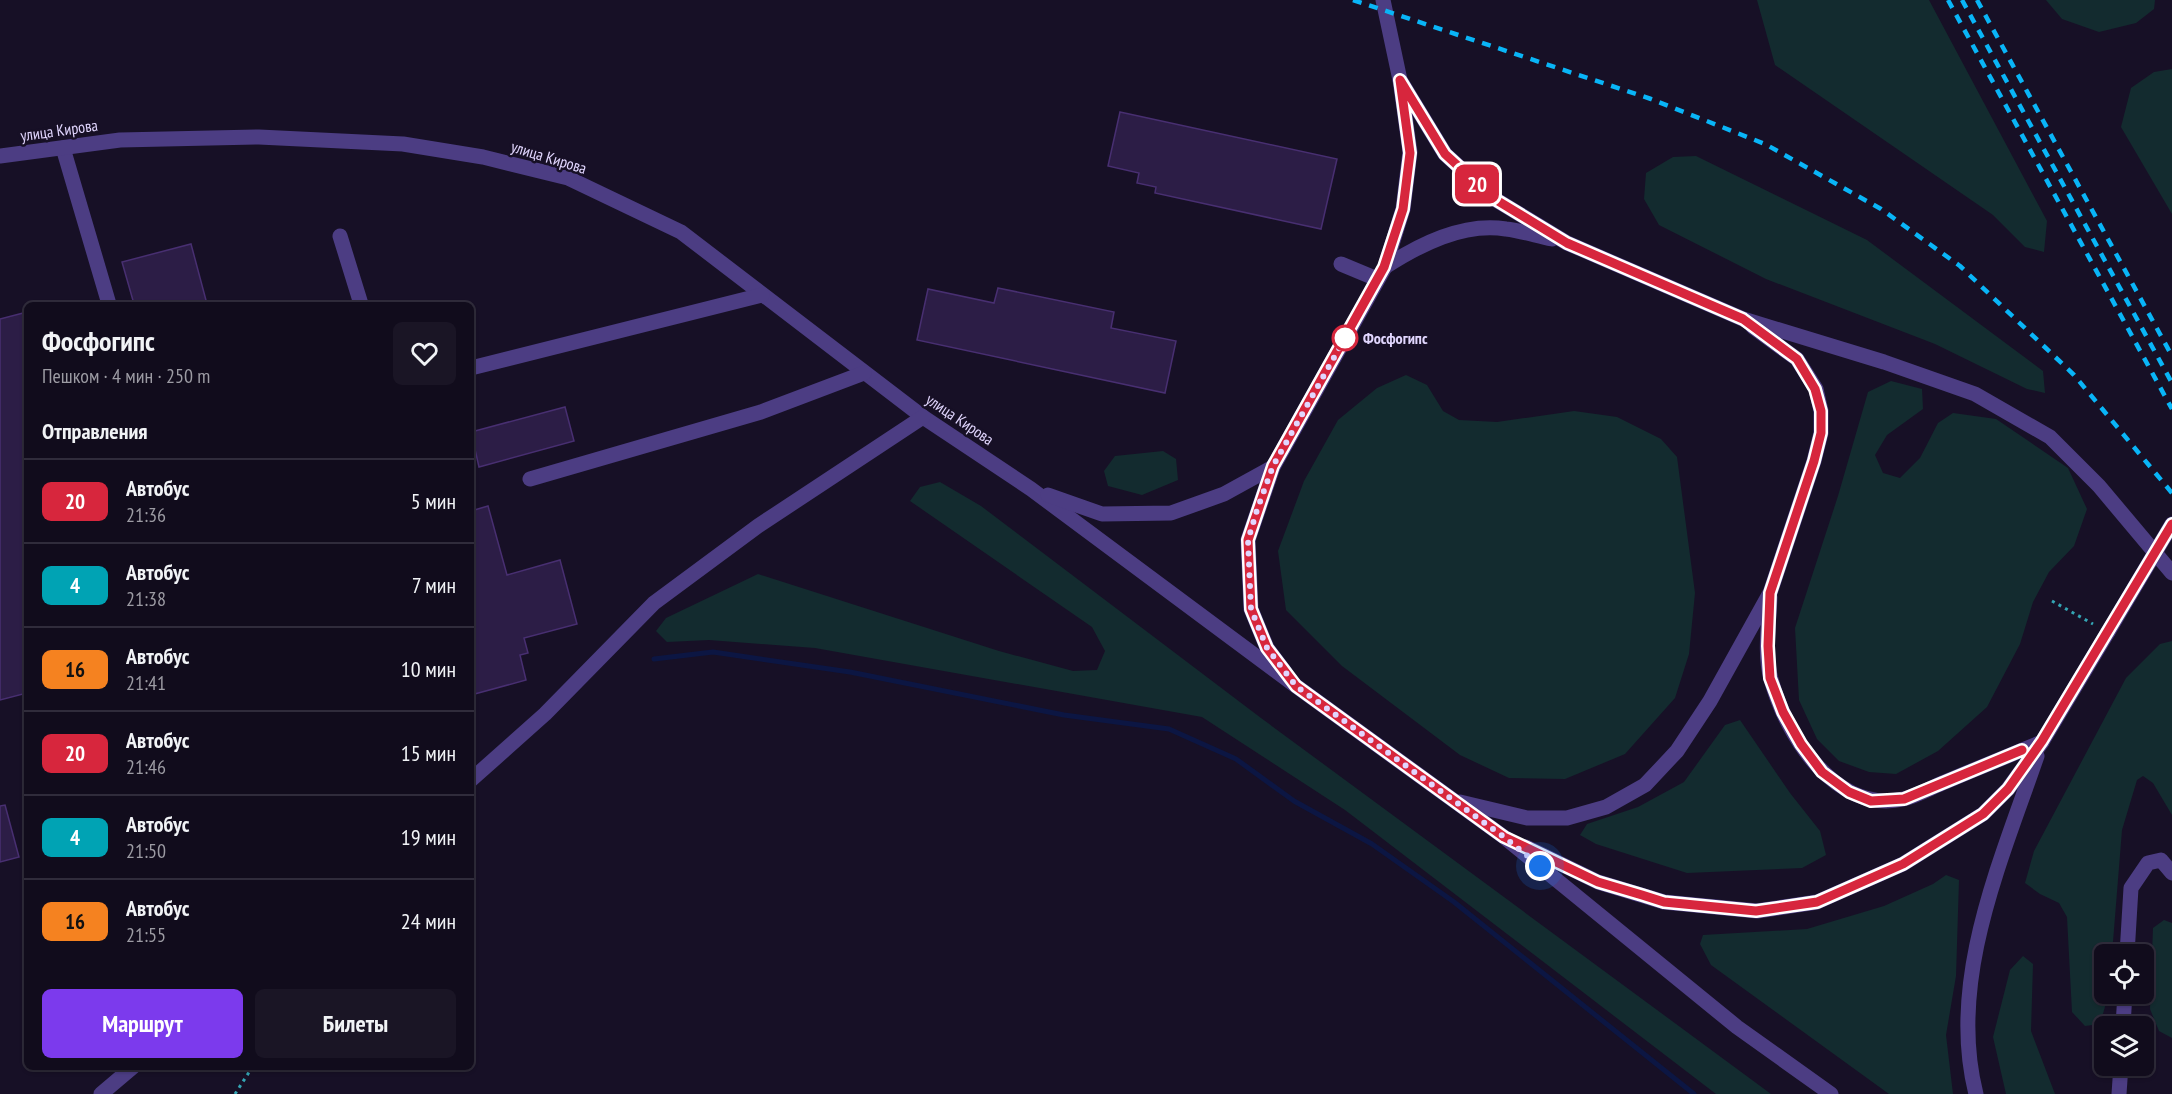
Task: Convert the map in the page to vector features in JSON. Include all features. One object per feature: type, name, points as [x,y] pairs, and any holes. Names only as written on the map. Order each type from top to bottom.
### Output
[{"type":"street","points":[[1296,686],[1267,648],[1251,609],[1248,540],[1273,466],[1381,273],[1403,209],[1410,153],[1400,80],[1383,0]]},
{"type":"street","points":[[1400,80],[1445,154],[1493,198],[1567,243],[1743,319],[1884,362],[1975,394],[2050,437],[2099,486],[2172,573]]},
{"type":"street","name":"улица Кирова","points":[[0,156],[120,140],[259,137],[403,144],[483,156],[568,178],[681,232],[864,374],[923,417],[1031,489]]},
{"type":"street","points":[[63,147],[108,302]]},
{"type":"street","points":[[1341,264],[1381,273],[1417,246],[1455,232],[1504,228],[1567,243]]},
{"type":"street","points":[[340,236],[360,302]]},
{"type":"street","points":[[474,367],[762,295]]},
{"type":"street","points":[[1454,800],[1527,818],[1567,818],[1606,807],[1645,784],[1677,752],[1710,701],[1770,593],[1814,461],[1821,433],[1821,411],[1815,389],[1797,359],[1743,319]]},
{"type":"street","points":[[530,479],[761,412],[864,374]]},
{"type":"street","points":[[474,777],[545,714],[654,603],[758,526],[923,417]]},
{"type":"street","points":[[1031,489],[1102,514],[1171,513],[1224,494],[1273,466]]},
{"type":"street","points":[[1031,489],[1504,837],[1737,1027],[1832,1094]]},
{"type":"street","points":[[1504,837],[1598,882],[1664,902],[1756,911],[1817,902],[1903,864],[1983,814],[2008,789],[2042,741],[2172,524]]},
{"type":"street","points":[[1770,593],[1768,646],[1770,678],[1783,712],[1801,744],[1822,772],[1849,792],[1871,801],[1904,799],[2042,741]]},
{"type":"street","points":[[1976,1094],[1967,1037],[1973,970],[1999,868],[2042,741]]},
{"type":"street","points":[[2128,944],[2131,888],[2148,863],[2161,860],[2172,873]]},
{"type":"street","points":[[101,1094],[129,1070]]},
{"type":"street","points":[[2119,1094],[2120,1076]]},
{"type":"path","points":[[2052,601],[2108,632]]},
{"type":"path","points":[[235,1094],[250,1070]]},
{"type":"green space","points":[[1757,0],[1929,0],[2047,221],[2044,252],[2025,247],[1993,215],[1775,65]]},
{"type":"green space","points":[[2046,0],[2155,0],[2154,9],[2136,23],[2099,32],[2062,19]]},
{"type":"green space","points":[[2172,69],[2172,214],[2121,127],[2131,88],[2154,72]]},
{"type":"green space","points":[[1696,156],[1867,240],[2043,371],[2045,393],[2027,389],[1935,344],[1766,279],[1659,225],[1644,199],[1646,173],[1673,157]]},
{"type":"green space","points":[[1406,375],[1427,385],[1443,411],[1459,420],[1497,422],[1574,411],[1617,417],[1661,439],[1677,457],[1695,593],[1689,654],[1675,698],[1625,754],[1565,779],[1509,778],[1460,755],[1342,666],[1286,610],[1278,551],[1304,481],[1338,420],[1377,388]]},
{"type":"green space","points":[[1891,381],[1922,389],[1923,409],[1887,435],[1875,455],[1883,473],[1900,478],[1920,458],[1938,423],[1953,413],[1996,419],[2068,468],[2087,509],[2074,546],[2049,572],[2033,602],[2020,644],[1987,707],[1938,751],[1896,774],[1869,772],[1839,761],[1817,739],[1799,700],[1795,628],[1838,496],[1868,392]]},
{"type":"green space","points":[[1163,451],[1176,459],[1178,480],[1142,495],[1108,486],[1104,471],[1115,456]]},
{"type":"green space","points":[[940,482],[981,506],[1261,718],[1771,1094],[1716,1094],[1345,810],[1202,717],[815,648],[709,640],[667,642],[656,631],[666,618],[758,574],[999,651],[1073,671],[1097,670],[1105,651],[1092,627],[910,501],[920,487]]},
{"type":"green space","points":[[2172,641],[2172,815],[2153,783],[2143,776],[2137,780],[2122,830],[2113,944],[2094,944],[2094,1004],[2106,1004],[2102,1016],[2094,1016],[2094,1025],[2085,1026],[2072,1012],[2067,917],[2059,903],[2040,894],[2025,883],[2034,851],[2126,678],[2160,644]]},
{"type":"green space","points":[[1740,720],[1790,793],[1820,831],[1826,855],[1802,868],[1687,873],[1596,844],[1580,835],[1587,824],[1638,807],[1684,782],[1725,725]]},
{"type":"green space","points":[[1946,875],[1959,880],[1956,976],[1946,1035],[1953,1094],[1889,1094],[1711,965],[1700,944],[1703,935],[1807,929],[1884,906],[1933,884]]},
{"type":"green space","points":[[2164,920],[2172,923],[2172,1038],[2159,1031],[2150,1009],[2150,1004],[2154,1004],[2153,928]]},
{"type":"green space","points":[[2023,956],[2033,964],[2031,1031],[2055,1094],[2006,1094],[1993,1037],[2010,970]]},
{"type":"building","points":[[1120,112],[1337,159],[1321,229],[1155,193],[1156,187],[1137,183],[1139,173],[1108,166]]},
{"type":"building","points":[[191,244],[206,302],[133,302],[122,262]]},
{"type":"building","points":[[998,288],[1114,312],[1111,328],[1176,341],[1165,393],[917,340],[928,289],[994,303]]},
{"type":"building","points":[[24,313],[24,694],[0,700],[0,319]]},
{"type":"building","points":[[565,407],[574,441],[479,467],[474,445],[474,431]]},
{"type":"building","points":[[488,506],[507,575],[560,560],[577,624],[524,638],[528,653],[520,655],[526,680],[474,694],[474,510]]},
{"type":"building","points":[[5,805],[19,857],[0,862],[0,806]]},
{"type":"waterway","points":[[654,659],[713,652],[850,672],[1064,715],[1169,729],[1236,759],[1294,801],[1372,844],[1454,902],[1694,1094]]},
{"type":"railway","points":[[1353,0],[1651,99],[1765,144],[1881,209],[1960,266],[2074,375],[2172,493]]},
{"type":"railway","points":[[1948,0],[2172,409]]},
{"type":"railway","points":[[1962,0],[2172,383]]},
{"type":"railway","points":[[1977,0],[2172,356]]},
{"type":"bus line","name":"20","points":[[2022,750],[1904,799],[1871,801],[1849,792],[1822,772],[1801,744],[1783,712],[1770,678],[1768,646],[1770,593],[1814,461],[1821,433],[1821,411],[1815,389],[1797,359],[1743,319],[1567,243],[1493,198],[1445,154],[1400,80],[1410,153],[1403,209],[1384,267],[1273,466],[1248,540],[1251,609],[1267,648],[1296,686],[1504,837],[1598,882],[1664,902],[1756,911],[1817,902],[1903,864],[1983,814],[2008,789],[2042,741],[2172,524]]},
{"type":"place","name":"Фосфогипс","points":[[1345,338]]},
{"type":"route","points":[[1345,338],[1350,329],[1273,466],[1257,510],[1248,540],[1251,609],[1267,648],[1296,686],[1504,837],[1540,866]]}]
